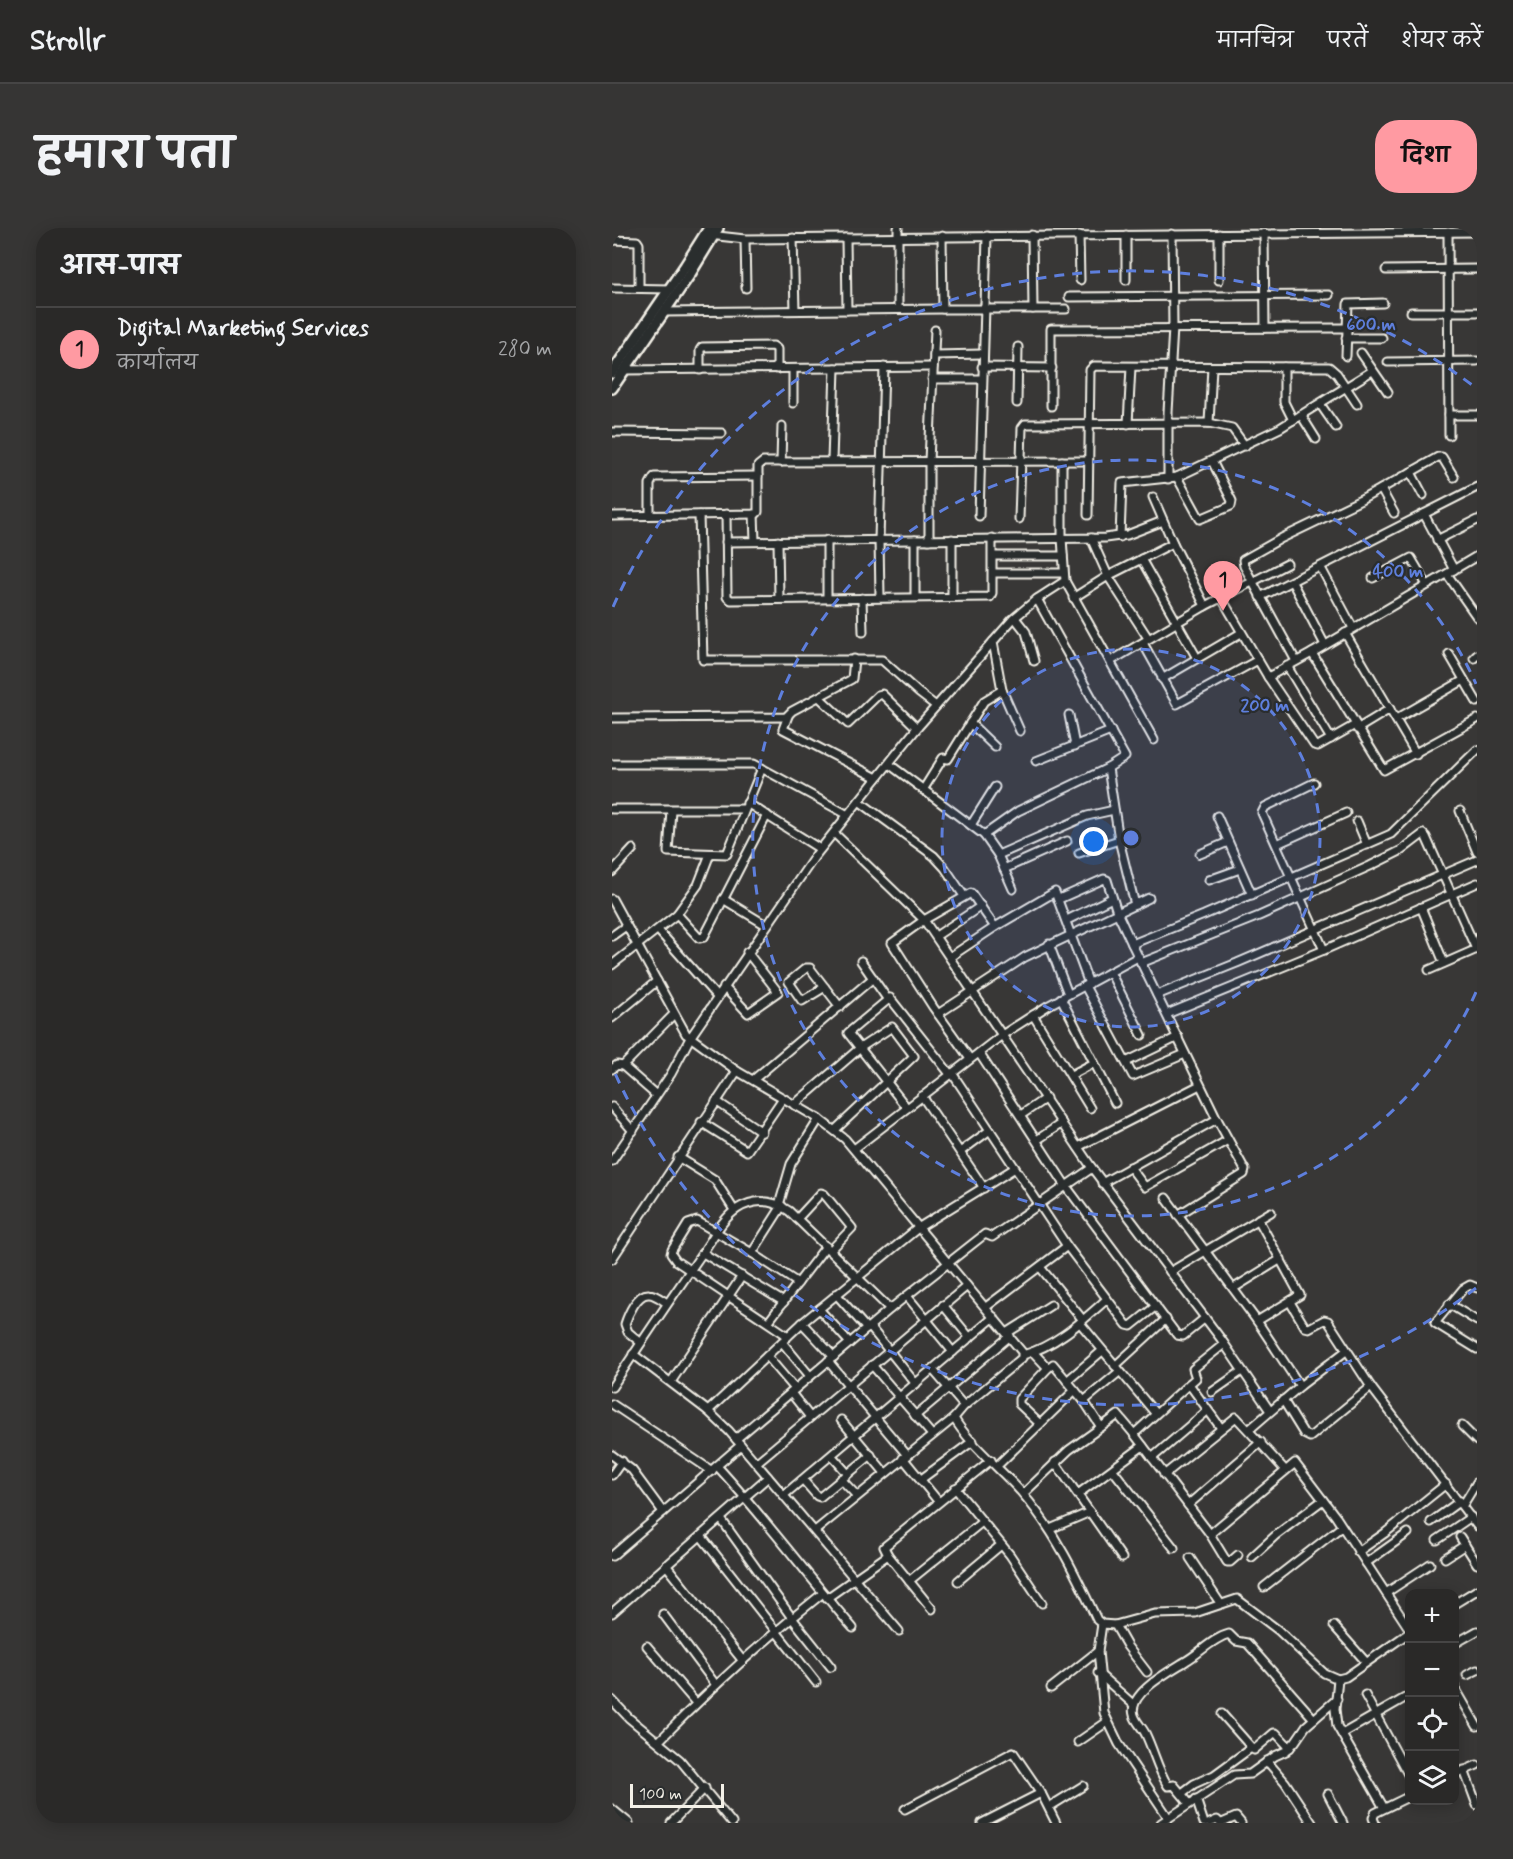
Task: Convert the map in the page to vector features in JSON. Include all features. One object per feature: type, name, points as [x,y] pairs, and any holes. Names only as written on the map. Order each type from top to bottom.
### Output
[{"type":"highway","points":[[612,373],[711,232]]},
{"type":"highway","points":[[612,388],[690,274],[711,232]]},
{"type":"street","points":[[898,228],[898,309]]},
{"type":"street","points":[[711,232],[745,239],[942,236],[957,232],[987,236],[1032,236],[1477,231]]},
{"type":"street","points":[[1448,232],[1449,435]]},
{"type":"street","points":[[1264,233],[1265,328]]},
{"type":"street","points":[[1168,479],[1168,424],[1173,328],[1172,234]]},
{"type":"street","points":[[1219,234],[1219,280]]},
{"type":"street","points":[[1079,235],[1080,280]]},
{"type":"street","points":[[1126,235],[1126,280]]},
{"type":"street","points":[[942,236],[943,309]]},
{"type":"street","points":[[979,516],[981,379],[986,309],[987,236]]},
{"type":"street","points":[[1032,236],[1033,309]]},
{"type":"street","points":[[793,238],[795,310]]},
{"type":"street","points":[[846,238],[847,310]]},
{"type":"street","points":[[745,239],[746,288]]},
{"type":"street","points":[[612,240],[633,240],[639,244],[639,288]]},
{"type":"street","points":[[1386,270],[1477,269]]},
{"type":"street","points":[[612,288],[670,289]]},
{"type":"street","points":[[1069,297],[1329,296]]},
{"type":"street","points":[[1346,356],[1348,304],[1383,303]]},
{"type":"street","points":[[664,312],[1066,309]]},
{"type":"street","points":[[1411,312],[1477,312]]},
{"type":"street","points":[[1051,406],[1051,329],[1346,328]]},
{"type":"street","points":[[929,540],[929,461],[935,330]]},
{"type":"street","points":[[1346,338],[1382,338]]},
{"type":"street","points":[[700,370],[702,347],[773,346],[777,349],[777,369]]},
{"type":"street","points":[[1017,403],[1018,346]]},
{"type":"street","points":[[1361,353],[1388,393]]},
{"type":"street","points":[[934,355],[983,354]]},
{"type":"street","points":[[1388,362],[1477,361]]},
{"type":"street","points":[[1088,515],[1091,368],[1094,366],[1329,367],[1334,370],[1357,404]]},
{"type":"street","points":[[880,597],[879,540],[884,367]]},
{"type":"street","points":[[624,370],[933,367]]},
{"type":"street","points":[[982,367],[1052,368]]},
{"type":"street","points":[[1128,424],[1131,367]]},
{"type":"street","points":[[1209,423],[1212,367]]},
{"type":"street","points":[[1284,367],[1284,402],[1293,420]]},
{"type":"street","points":[[832,461],[835,368]]},
{"type":"street","points":[[793,369],[793,403]]},
{"type":"street","points":[[1120,537],[1122,483],[1177,477],[1245,446],[1293,420],[1372,371]]},
{"type":"street","points":[[933,379],[981,379]]},
{"type":"street","points":[[1320,404],[1336,427]]},
{"type":"street","points":[[1301,415],[1316,439]]},
{"type":"street","points":[[1449,416],[1477,415]]},
{"type":"street","points":[[1019,519],[1022,428],[1025,424],[1209,423],[1232,428],[1245,446]]},
{"type":"street","points":[[781,462],[782,426]]},
{"type":"street","points":[[612,432],[722,433]]},
{"type":"street","points":[[1296,661],[1243,563],[1246,557],[1441,456],[1454,477]]},
{"type":"street","points":[[1062,461],[1062,538],[1065,581],[1154,740]]},
{"type":"street","points":[[612,516],[754,514],[758,512],[759,463],[1088,461]]},
{"type":"street","points":[[1177,477],[1200,519],[1231,506],[1232,501],[1212,461]]},
{"type":"street","points":[[1412,472],[1423,495]]},
{"type":"street","points":[[651,515],[650,484],[654,477],[758,476]]},
{"type":"street","points":[[1381,489],[1394,513]]},
{"type":"street","points":[[1260,597],[1476,489]]},
{"type":"street","points":[[1153,496],[1173,543],[1205,606]]},
{"type":"street","points":[[726,514],[728,599],[992,596],[992,538]]},
{"type":"street","points":[[754,514],[755,541]]},
{"type":"street","points":[[1424,514],[1450,572],[1477,617]]},
{"type":"street","points":[[699,515],[703,660],[882,660],[936,706]]},
{"type":"street","points":[[726,542],[1120,537],[1163,520]]},
{"type":"street","points":[[1437,540],[1477,520]]},
{"type":"street","points":[[1091,538],[1108,576],[1145,640],[1175,703],[1179,704],[1258,660]]},
{"type":"street","points":[[952,539],[952,597]]},
{"type":"street","points":[[827,540],[827,598]]},
{"type":"street","points":[[915,540],[915,597]]},
{"type":"street","points":[[778,541],[779,599]]},
{"type":"street","points":[[1073,598],[1108,576],[1173,543]]},
{"type":"street","points":[[993,556],[1063,556]]},
{"type":"street","points":[[1372,578],[1411,558],[1427,585]]},
{"type":"street","points":[[1141,559],[1197,658]]},
{"type":"street","points":[[1268,677],[1450,572],[1475,560]]},
{"type":"street","points":[[1111,661],[1221,597],[1287,564]]},
{"type":"street","points":[[1321,568],[1353,628]]},
{"type":"street","points":[[993,573],[1063,573]]},
{"type":"street","points":[[612,1161],[671,1074],[690,1038],[747,952],[820,849],[917,728],[993,642],[1037,599],[1065,581]]},
{"type":"street","points":[[1292,582],[1325,645]]},
{"type":"street","points":[[1221,597],[1268,677],[1314,745],[1318,746],[1390,709]]},
{"type":"street","points":[[862,598],[863,632]]},
{"type":"street","points":[[984,835],[1018,811],[1108,768],[1125,757],[1037,599]]},
{"type":"street","points":[[1015,618],[1026,632],[1034,661]]},
{"type":"street","points":[[1162,679],[1241,633]]},
{"type":"street","points":[[1345,633],[1416,754]]},
{"type":"street","points":[[993,642],[1002,690],[1020,731]]},
{"type":"street","points":[[1312,652],[1384,771],[1477,719]]},
{"type":"street","points":[[1449,654],[1476,698]]},
{"type":"street","points":[[854,659],[853,678],[792,711],[783,729],[877,778]]},
{"type":"street","points":[[1287,666],[1331,739]]},
{"type":"street","points":[[1396,719],[1464,680]]},
{"type":"street","points":[[923,790],[943,758],[948,759],[988,697],[1002,690]]},
{"type":"street","points":[[819,697],[848,724],[878,695],[882,694],[917,728]]},
{"type":"street","points":[[1069,715],[1075,746]]},
{"type":"street","points":[[612,718],[789,716]]},
{"type":"street","points":[[970,723],[995,747]]},
{"type":"street","points":[[1036,762],[1112,731]]},
{"type":"street","points":[[1132,944],[1292,878],[1397,830],[1477,750]]},
{"type":"street","points":[[612,764],[750,764],[762,768],[848,815]]},
{"type":"street","points":[[889,764],[984,835],[998,855],[1012,889]]},
{"type":"street","points":[[670,810],[668,852],[725,855],[729,852],[762,768]]},
{"type":"street","points":[[1108,768],[1119,840],[1135,905]]},
{"type":"street","points":[[1314,783],[1262,810],[1324,950]]},
{"type":"street","points":[[971,825],[995,788]]},
{"type":"street","points":[[859,801],[934,856],[964,896]]},
{"type":"street","points":[[612,809],[670,810],[746,806],[767,815],[820,849]]},
{"type":"street","points":[[998,855],[1087,816],[1114,810]]},
{"type":"street","points":[[1460,811],[1477,852]]},
{"type":"street","points":[[1277,844],[1346,813]]},
{"type":"street","points":[[677,914],[699,938],[702,938],[767,815]]},
{"type":"street","points":[[1217,816],[1252,895]]},
{"type":"street","points":[[1357,821],[1368,845]]},
{"type":"street","points":[[834,833],[924,920],[1092,1168],[1205,1318],[1270,1411]]},
{"type":"street","points":[[854,1149],[1002,1035],[1065,996],[1110,972],[1259,916],[1402,850],[1423,834],[1477,949],[1429,970]]},
{"type":"street","points":[[1079,852],[1119,840]]},
{"type":"street","points":[[1004,870],[1066,841]]},
{"type":"street","points":[[1200,854],[1228,842]]},
{"type":"street","points":[[612,872],[633,849]]},
{"type":"street","points":[[612,965],[677,914],[698,885],[710,854]]},
{"type":"street","points":[[1157,995],[1477,860]]},
{"type":"street","points":[[1209,880],[1240,869]]},
{"type":"street","points":[[1059,899],[1104,879],[1107,880],[1117,912],[1132,944],[1200,1085],[1245,1170],[1244,1174],[1179,1215]]},
{"type":"street","points":[[1167,1014],[1324,950],[1477,883]]},
{"type":"street","points":[[950,957],[995,927],[1054,892],[1057,893],[1072,933],[1087,985],[1132,1075],[1135,1076],[1185,1054]]},
{"type":"street","points":[[970,1059],[892,944],[924,920],[964,896],[972,894],[995,927]]},
{"type":"street","points":[[1067,920],[1112,898]]},
{"type":"street","points":[[938,1014],[1025,957],[1149,898]]},
{"type":"street","points":[[612,899],[682,1030],[737,1071],[835,1130],[854,1149],[1009,1334],[1023,1355]]},
{"type":"street","points":[[723,899],[766,925]]},
{"type":"street","points":[[936,936],[981,906]]},
{"type":"street","points":[[1421,907],[1444,963]]},
{"type":"street","points":[[612,936],[626,926]]},
{"type":"street","points":[[658,930],[717,997]]},
{"type":"street","points":[[1049,944],[1065,996],[1094,1063],[1115,1103]]},
{"type":"street","points":[[724,987],[748,1013],[778,992],[747,952]]},
{"type":"street","points":[[861,961],[888,1000]]},
{"type":"street","points":[[825,987],[802,1002],[789,982],[808,968],[825,987],[840,1007]]},
{"type":"street","points":[[1110,972],[1142,1035]]},
{"type":"street","points":[[753,1080],[873,978]]},
{"type":"street","points":[[612,1018],[657,981]]},
{"type":"street","points":[[907,1108],[848,1033],[890,998],[951,1074],[1041,1204],[1067,1246],[1129,1326],[1156,1306]]},
{"type":"street","points":[[623,1065],[674,1014]]},
{"type":"street","points":[[1033,1015],[1090,1108]]},
{"type":"street","points":[[794,1105],[860,1048],[892,1027],[915,1056],[835,1130]]},
{"type":"street","points":[[1126,1062],[1178,1037]]},
{"type":"street","points":[[979,1053],[1066,1186],[1180,1336],[1205,1318]]},
{"type":"street","points":[[1071,1076],[1094,1063]]},
{"type":"street","points":[[612,1069],[617,1065],[623,1065],[656,1095]]},
{"type":"street","points":[[612,1259],[737,1071]]},
{"type":"street","points":[[1078,1147],[1200,1085]]},
{"type":"street","points":[[922,1096],[984,1188]]},
{"type":"street","points":[[701,1122],[747,1151],[783,1098]]},
{"type":"street","points":[[1021,1115],[1046,1098]]},
{"type":"street","points":[[716,1101],[762,1131]]},
{"type":"street","points":[[612,1107],[633,1131]]},
{"type":"street","points":[[752,1253],[780,1206],[790,1164],[819,1119]]},
{"type":"street","points":[[1102,1182],[1217,1119]]},
{"type":"street","points":[[1037,1140],[1062,1123]]},
{"type":"street","points":[[960,1152],[990,1130]]},
{"type":"street","points":[[1130,1167],[1145,1187],[1228,1140]]},
{"type":"street","points":[[678,1157],[715,1180],[734,1210]]},
{"type":"street","points":[[708,1411],[802,1323],[918,1228],[1015,1168]]},
{"type":"street","points":[[612,1556],[715,1469],[739,1442],[810,1376],[948,1262],[985,1234],[992,1237],[1092,1168]]},
{"type":"street","points":[[769,1322],[828,1248],[852,1228],[821,1193],[797,1219]]},
{"type":"street","points":[[1166,1198],[1234,1288],[1300,1386]]},
{"type":"street","points":[[612,1387],[615,1376],[633,1354],[717,1232],[734,1210],[752,1202],[760,1201],[780,1206],[797,1219],[890,1310]]},
{"type":"street","points":[[1170,1272],[1271,1212]]},
{"type":"street","points":[[1257,1321],[1290,1302],[1300,1293],[1258,1219]]},
{"type":"street","points":[[788,1336],[676,1261],[671,1254],[688,1224],[697,1221],[798,1283]]},
{"type":"street","points":[[986,1307],[1067,1246]]},
{"type":"street","points":[[703,1253],[784,1302]]},
{"type":"street","points":[[1234,1288],[1281,1259]]},
{"type":"street","points":[[1040,1267],[1102,1351],[1155,1413]]},
{"type":"street","points":[[671,1382],[742,1276]]},
{"type":"street","points":[[756,1463],[967,1286]]},
{"type":"street","points":[[1477,1288],[1467,1286],[1435,1321],[1436,1325],[1477,1349]]},
{"type":"street","points":[[640,1342],[628,1332],[625,1324],[639,1298],[652,1294],[667,1303]]},
{"type":"street","points":[[836,1294],[916,1384]]},
{"type":"street","points":[[907,1296],[953,1352]]},
{"type":"street","points":[[814,1531],[954,1418],[964,1406],[1023,1355],[1055,1340],[1107,1299]]},
{"type":"street","points":[[1290,1302],[1305,1327],[1309,1328],[1326,1320],[1371,1387],[1475,1521],[1437,1540]]},
{"type":"street","points":[[1449,1304],[1477,1321]]},
{"type":"street","points":[[943,1305],[970,1338]]},
{"type":"street","points":[[915,1416],[1009,1334],[1051,1305]]},
{"type":"street","points":[[819,1309],[850,1343]]},
{"type":"street","points":[[784,1495],[994,1317]]},
{"type":"street","points":[[1084,1401],[1166,1319]]},
{"type":"street","points":[[802,1323],[938,1501]]},
{"type":"street","points":[[782,1342],[810,1376]]},
{"type":"street","points":[[1134,1434],[1196,1378],[1193,1369],[1224,1344]]},
{"type":"street","points":[[1067,1381],[1102,1351]]},
{"type":"street","points":[[1250,1429],[1300,1386],[1346,1351]]},
{"type":"street","points":[[1033,1352],[1048,1368]]},
{"type":"street","points":[[633,1354],[708,1411],[739,1442],[899,1631]]},
{"type":"street","points":[[767,1356],[810,1417]]},
{"type":"street","points":[[873,1365],[932,1435]]},
{"type":"street","points":[[1040,1424],[1019,1402],[1050,1365],[1055,1366],[1075,1390],[1101,1427]]},
{"type":"street","points":[[933,1370],[964,1406]]},
{"type":"street","points":[[1212,1392],[1242,1371]]},
{"type":"street","points":[[1189,1384],[1221,1428]]},
{"type":"street","points":[[1283,1400],[1304,1434],[1310,1437],[1371,1387]]},
{"type":"street","points":[[997,1466],[1075,1390]]},
{"type":"street","points":[[612,1404],[715,1469],[746,1497],[853,1628]]},
{"type":"street","points":[[1152,1458],[1207,1411]]},
{"type":"street","points":[[1023,1494],[1054,1462],[1118,1415],[1210,1534],[1227,1562],[1238,1555]]},
{"type":"street","points":[[1164,1475],[1236,1417],[1250,1429],[1285,1470]]},
{"type":"street","points":[[954,1418],[972,1441],[1023,1494],[1050,1529],[1097,1620],[1102,1624],[1115,1625],[1155,1614],[1195,1613],[1237,1599],[1278,1630],[1324,1673],[1338,1679],[1346,1677],[1405,1635]]},
{"type":"street","points":[[841,1420],[885,1473]]},
{"type":"street","points":[[1462,1426],[1477,1441]]},
{"type":"street","points":[[920,1480],[972,1441]]},
{"type":"street","points":[[1188,1505],[1261,1442]]},
{"type":"street","points":[[1078,1494],[1143,1446]]},
{"type":"street","points":[[612,1455],[632,1470],[663,1512]]},
{"type":"street","points":[[803,1480],[819,1497],[871,1455]]},
{"type":"street","points":[[832,1456],[848,1474]]},
{"type":"street","points":[[932,1609],[884,1549],[886,1544],[991,1460]]},
{"type":"street","points":[[612,1475],[622,1461]]},
{"type":"street","points":[[1054,1462],[1122,1558]]},
{"type":"street","points":[[1210,1534],[1293,1463],[1297,1463],[1405,1623]]},
{"type":"street","points":[[1113,1470],[1174,1548]]},
{"type":"street","points":[[612,1613],[768,1478]]},
{"type":"street","points":[[841,1479],[856,1496]]},
{"type":"street","points":[[1431,1522],[1461,1503],[1477,1482]]},
{"type":"street","points":[[1358,1551],[1385,1533],[1446,1484]]},
{"type":"street","points":[[955,1488],[1001,1545],[1042,1603]]},
{"type":"street","points":[[1252,1557],[1276,1535],[1323,1500]]},
{"type":"street","points":[[1050,1529],[1090,1512]]},
{"type":"street","points":[[721,1519],[792,1618],[831,1667]]},
{"type":"street","points":[[909,1581],[981,1522]]},
{"type":"street","points":[[1264,1587],[1341,1527]]},
{"type":"street","points":[[1366,1563],[1408,1533]]},
{"type":"street","points":[[701,1536],[816,1682]]},
{"type":"street","points":[[1460,1537],[1477,1564]]},
{"type":"street","points":[[958,1581],[1001,1545]]},
{"type":"street","points":[[1444,1558],[1466,1545]]},
{"type":"street","points":[[659,1741],[696,1703],[792,1618],[888,1555]]},
{"type":"street","points":[[1190,1558],[1220,1603]]},
{"type":"street","points":[[1386,1593],[1430,1564]]},
{"type":"street","points":[[666,1565],[743,1660]]},
{"type":"street","points":[[1459,1601],[1477,1590]]},
{"type":"street","points":[[663,1614],[716,1685]]},
{"type":"street","points":[[1102,1624],[1098,1673],[1107,1722],[1133,1766],[1168,1817]]},
{"type":"street","points":[[1115,1625],[1127,1646],[1147,1672]]},
{"type":"street","points":[[1334,1626],[1366,1662]]},
{"type":"street","points":[[1459,1640],[1477,1631]]},
{"type":"street","points":[[1204,1823],[1193,1802],[1174,1785],[1169,1787],[1146,1736],[1134,1716],[1134,1705],[1152,1682],[1228,1634],[1236,1641],[1248,1643],[1314,1719]]},
{"type":"street","points":[[647,1646],[696,1703]]},
{"type":"street","points":[[1051,1688],[1098,1652]]},
{"type":"street","points":[[1467,1676],[1477,1670]]},
{"type":"street","points":[[1098,1673],[1134,1705]]},
{"type":"street","points":[[1338,1679],[1335,1718],[1384,1808]]},
{"type":"street","points":[[1459,1691],[1474,1712],[1477,1726]]},
{"type":"street","points":[[1365,1695],[1405,1768]]},
{"type":"street","points":[[1342,1734],[1405,1697]]},
{"type":"street","points":[[1161,1823],[1234,1776],[1254,1772],[1267,1761],[1290,1748],[1314,1719],[1337,1699]]},
{"type":"street","points":[[612,1700],[680,1760],[732,1823]]},
{"type":"street","points":[[612,1713],[619,1708]]},
{"type":"street","points":[[1222,1714],[1252,1748]]},
{"type":"street","points":[[1078,1742],[1107,1722]]},
{"type":"street","points":[[1182,1793],[1194,1784],[1214,1776],[1275,1733],[1290,1748]]},
{"type":"street","points":[[905,1809],[966,1778],[1010,1752],[1015,1753],[1041,1793],[1056,1823]]},
{"type":"street","points":[[1267,1761],[1285,1782],[1312,1823]]},
{"type":"street","points":[[1459,1773],[1477,1765]]},
{"type":"street","points":[[1464,1770],[1477,1805]]},
{"type":"street","points":[[1049,1807],[1083,1786]]},
{"type":"street","points":[[671,1823],[705,1788]]},
{"type":"street","points":[[982,1823],[1041,1793]]},
{"type":"street","points":[[1328,1794],[1343,1823]]},
{"type":"street","points":[[1375,1823],[1373,1816],[1405,1798]]},
{"type":"street","points":[[612,1809],[629,1823]]},
{"type":"street","points":[[1210,1823],[1218,1820],[1221,1823],[1237,1817],[1240,1823]]},
{"type":"place","name":"Digital Marketing Services","points":[[1223,611]]}]
